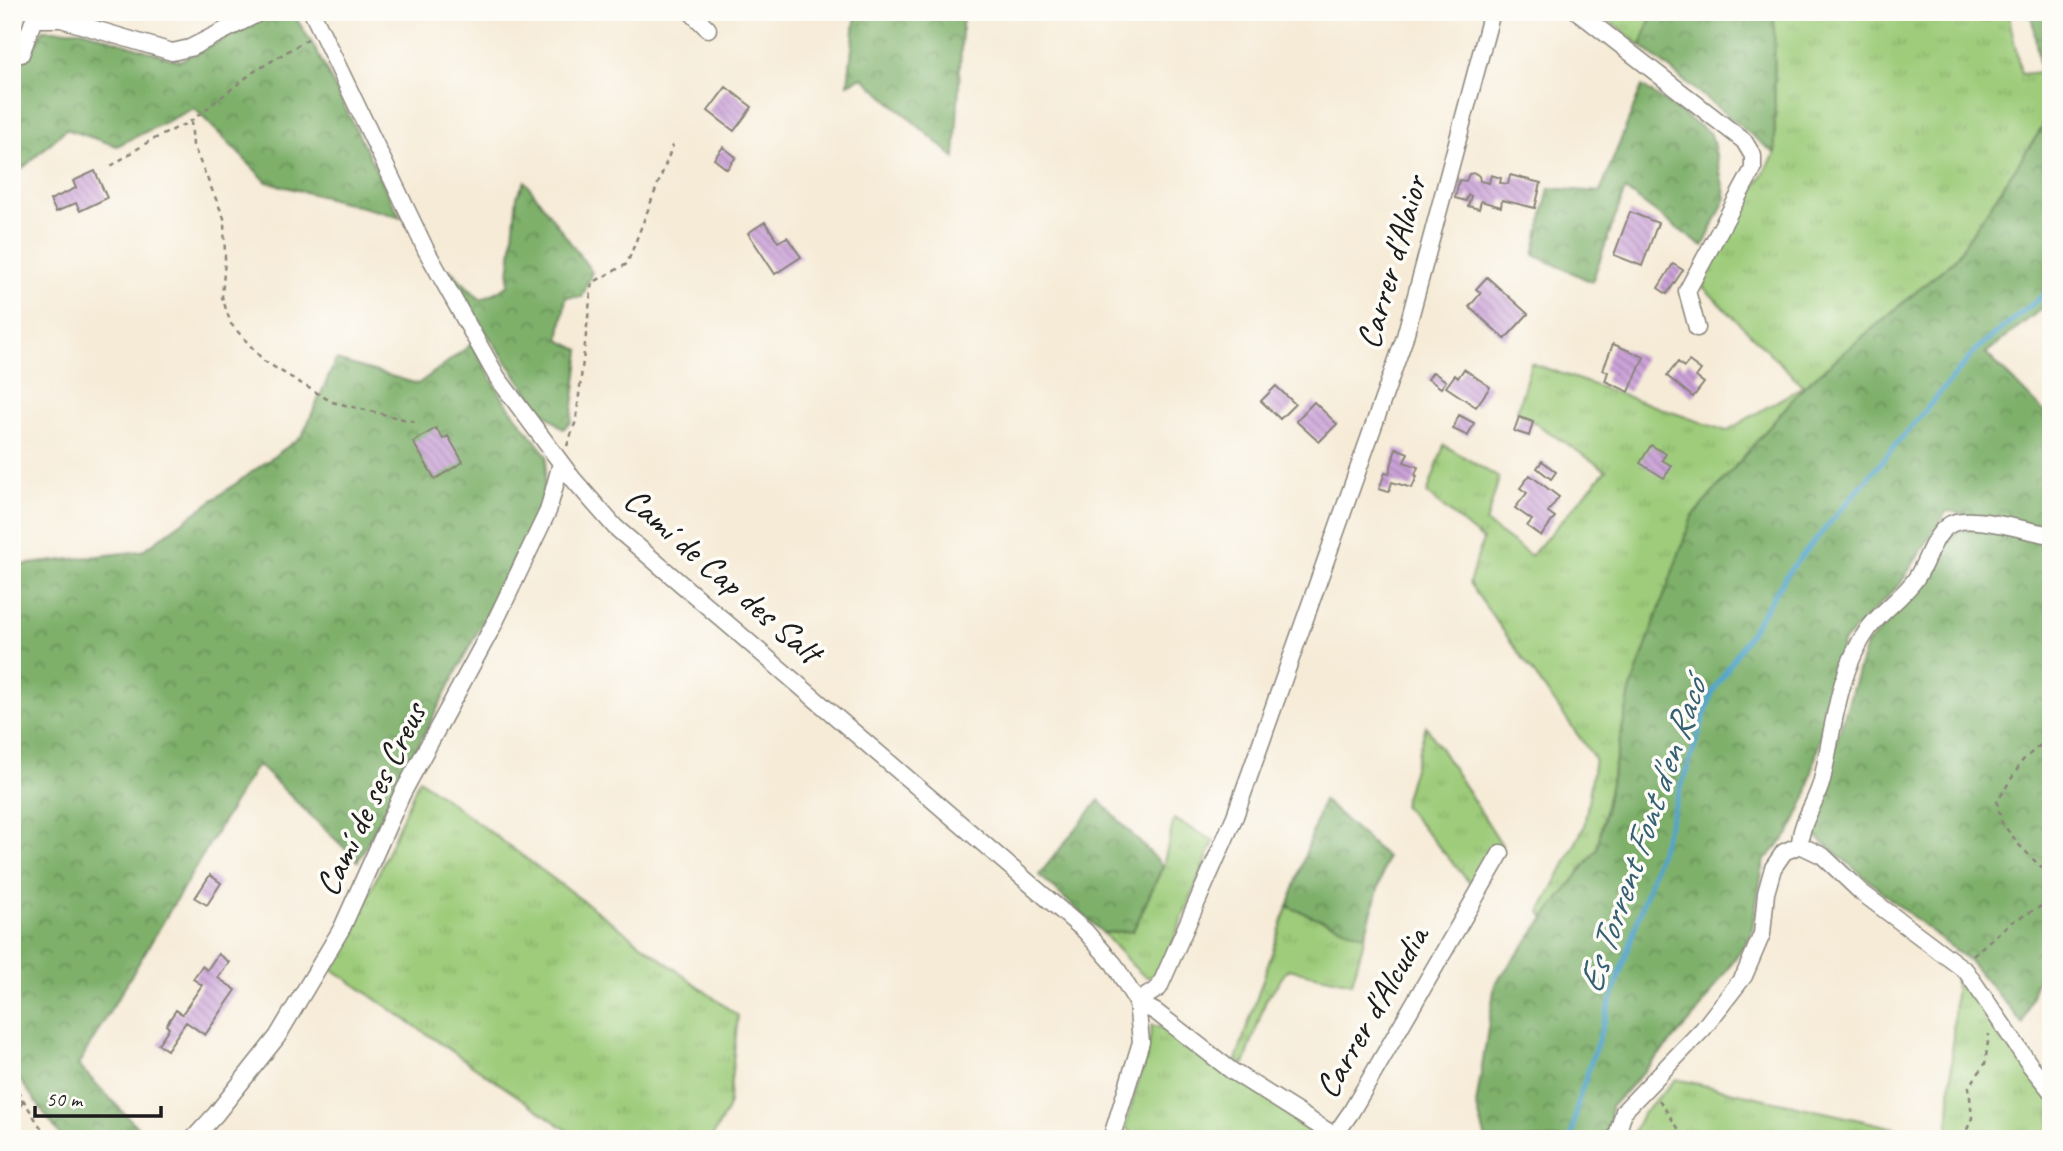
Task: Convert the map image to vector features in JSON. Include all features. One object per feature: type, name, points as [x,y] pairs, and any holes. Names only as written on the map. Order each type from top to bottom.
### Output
[{"type":"street","points":[[21,54],[34,19],[61,19],[172,52],[190,48],[261,12]]},
{"type":"street","name":"Camí de Cap des Salt","points":[[312,12],[426,250],[497,377],[561,463],[615,527],[1085,931],[1115,964],[1138,1002],[1156,1012],[1232,1071]]},
{"type":"street","points":[[691,12],[708,29]]},
{"type":"street","name":"Carrer d'Alaior","points":[[1138,1002],[1159,988],[1235,816],[1404,340],[1492,12]]},
{"type":"street","points":[[1577,12],[1744,141],[1754,156],[1753,169],[1687,291],[1697,328]]},
{"type":"street","name":"Camí de ses Creus","points":[[193,1139],[278,1037],[342,928],[402,794],[493,626],[548,511],[561,463]]},
{"type":"street","points":[[1800,845],[1800,834],[1822,780],[1829,738],[1851,660],[1869,628],[1917,579],[1941,532],[1955,522],[1982,522],[2051,535]]},
{"type":"street","points":[[1616,1139],[1624,1111],[1703,1028],[1744,976],[1762,934],[1766,893],[1773,868],[1784,852],[1800,845],[1823,856],[1861,892],[1966,971],[2030,1065],[2051,1091]]},
{"type":"street","name":"Carrer d'Alcudia","points":[[1232,1071],[1337,1137],[1501,853]]},
{"type":"street","points":[[1111,1139],[1141,1042],[1138,1002]]},
{"type":"path","points":[[111,166],[148,142],[191,121],[251,73],[321,32]]},
{"type":"path","points":[[191,121],[193,145],[224,218],[222,297],[231,324],[264,361],[332,402],[420,423]]},
{"type":"path","points":[[561,463],[576,421],[592,283],[626,264],[673,145]]},
{"type":"path","points":[[2051,729],[2039,746],[2023,760],[1997,802],[2002,823],[2020,846],[2051,877]]},
{"type":"path","points":[[2039,746],[2051,749]]},
{"type":"path","points":[[1959,966],[2010,923],[2051,901]]},
{"type":"path","points":[[1963,1139],[1972,1118],[1969,1087],[1985,1064],[1993,1010]]},
{"type":"path","points":[[12,1082],[48,1139]]},
{"type":"path","points":[[1648,1086],[1665,1107],[1683,1139]]},
{"type":"green space","points":[[229,12],[292,12],[315,48],[400,217],[267,182],[194,108],[117,146],[66,129],[12,178],[12,52],[29,56],[43,30],[82,30],[179,61],[241,31]]},
{"type":"green space","points":[[856,12],[963,12],[955,158],[862,77],[848,84]]},
{"type":"green space","points":[[1599,12],[1653,12],[1641,46]]},
{"type":"green space","points":[[1653,12],[1774,12],[1775,154],[1641,46]]},
{"type":"green space","points":[[1774,12],[1972,12],[1976,21],[1987,21],[1986,12],[2008,12],[2021,74],[2040,72],[2048,119],[1954,260],[1804,386],[1631,688],[1597,849],[1545,918],[1540,912],[1584,827],[1595,759],[1469,583],[1483,540],[1427,494],[1444,445],[1499,478],[1486,523],[1531,556],[1606,470],[1517,411],[1531,363],[1726,431],[1803,386],[1703,287],[1708,266],[1775,154]]},
{"type":"green space","points":[[2031,12],[2051,12],[2051,301],[1986,353],[2051,419],[2051,527],[1947,511],[1900,584],[1843,642],[1806,797],[1789,834],[1764,861],[1751,935],[1694,1017],[1611,1107],[1610,1139],[1486,1139],[1476,1105],[1495,984],[1597,849],[1631,688],[1692,517],[1804,386],[1954,260],[2048,119]]},
{"type":"green space","points":[[1642,86],[1711,134],[1726,198],[1703,247],[1625,190],[1592,282],[1534,255],[1549,188],[1600,192]]},
{"type":"green space","points":[[525,181],[592,272],[582,297],[566,297],[559,340],[580,350],[571,422],[563,429],[538,407],[477,319],[449,269],[481,300],[508,286],[517,196]]},
{"type":"green space","points":[[472,344],[504,400],[547,456],[542,508],[358,861],[257,764],[78,1065],[149,1139],[63,1139],[12,1069],[12,566],[142,551],[302,436],[336,360],[418,384]]},
{"type":"green space","points":[[1990,528],[2051,541],[2051,950],[2047,949],[2023,1024],[1970,962],[1817,837],[1813,822],[1828,793],[1834,749],[1866,645],[1921,588],[1941,545],[1959,530]]},
{"type":"green space","points":[[1426,726],[1502,845],[1476,890],[1403,805]]},
{"type":"green space","points":[[419,779],[738,1016],[728,1109],[711,1139],[580,1139],[332,969],[376,879]]},
{"type":"green space","points":[[1099,800],[1163,866],[1133,931],[1103,933],[1039,875]]},
{"type":"green space","points":[[1323,800],[1387,857],[1365,936],[1288,907]]},
{"type":"green space","points":[[1174,819],[1214,841],[1159,976],[1147,977],[1131,965],[1103,933],[1133,931],[1163,866]]},
{"type":"green space","points":[[1288,905],[1365,936],[1352,983],[1288,969],[1266,1000],[1244,1065],[1236,1060]]},
{"type":"green space","points":[[1956,972],[2051,1100],[2051,1139],[1948,1139]]},
{"type":"green space","points":[[1152,1025],[1172,1030],[1313,1130],[1310,1139],[1140,1139],[1125,1127],[1146,1057]]},
{"type":"green space","points":[[1676,1079],[1945,1139],[1630,1139],[1642,1114]]},
{"type":"building","points":[[726,87],[752,107],[734,131],[708,111]]},
{"type":"building","points":[[723,147],[736,157],[727,169],[714,159]]},
{"type":"building","points":[[95,171],[107,198],[80,211],[76,203],[56,212],[50,200],[76,188],[73,181]]},
{"type":"building","points":[[1475,173],[1480,181],[1489,183],[1491,175],[1501,178],[1500,183],[1508,184],[1510,175],[1541,183],[1535,208],[1502,200],[1501,207],[1481,201],[1479,209],[1468,206],[1471,196],[1468,195],[1466,201],[1455,198],[1459,180],[1466,181],[1469,174]]},
{"type":"building","points":[[1630,212],[1658,223],[1642,266],[1614,255]]},
{"type":"building","points":[[765,222],[778,242],[787,237],[801,257],[775,274],[748,233]]},
{"type":"building","points":[[1673,264],[1683,270],[1667,294],[1658,288]]},
{"type":"building","points":[[1487,277],[1528,314],[1505,339],[1469,307],[1481,293],[1476,289]]},
{"type":"building","points":[[1613,344],[1644,357],[1629,392],[1605,381],[1608,372],[1603,370]]},
{"type":"building","points":[[1689,361],[1701,370],[1696,377],[1704,383],[1693,397],[1667,376],[1678,362],[1684,367]]},
{"type":"building","points":[[1464,369],[1490,387],[1476,407],[1446,387],[1455,375],[1458,378]]},
{"type":"building","points":[[1433,372],[1446,381],[1441,388],[1428,379]]},
{"type":"building","points":[[1276,386],[1295,404],[1280,419],[1261,401]]},
{"type":"building","points":[[1314,402],[1337,424],[1319,442],[1296,421]]},
{"type":"building","points":[[1459,415],[1474,423],[1468,436],[1453,429]]},
{"type":"building","points":[[1519,417],[1533,422],[1529,436],[1514,431]]},
{"type":"building","points":[[436,428],[443,439],[448,436],[463,462],[435,479],[413,442]]},
{"type":"building","points":[[1651,445],[1666,454],[1662,460],[1672,466],[1664,478],[1640,463]]},
{"type":"building","points":[[1396,448],[1408,453],[1404,462],[1418,467],[1417,476],[1412,488],[1392,482],[1389,492],[1379,489],[1385,473],[1389,474]]},
{"type":"building","points":[[1542,461],[1556,472],[1551,479],[1537,468]]},
{"type":"building","points":[[1530,475],[1559,497],[1548,512],[1555,517],[1541,536],[1527,526],[1532,520],[1515,508],[1527,493],[1520,488]]},
{"type":"building","points":[[210,875],[221,883],[207,905],[195,898]]},
{"type":"building","points":[[218,954],[229,962],[218,978],[236,990],[205,1035],[186,1022],[167,1050],[158,1044],[169,1028],[166,1025],[176,1010],[182,1014],[202,985],[193,979],[202,966],[207,970]]},
{"type":"building","points":[[12,1094],[23,1102],[12,1118]]},
{"type":"waterway","name":"Es Torrent Font d'en Racó","points":[[1571,1139],[1579,1098],[1712,693],[1790,570],[1978,348],[2051,289]]}]
